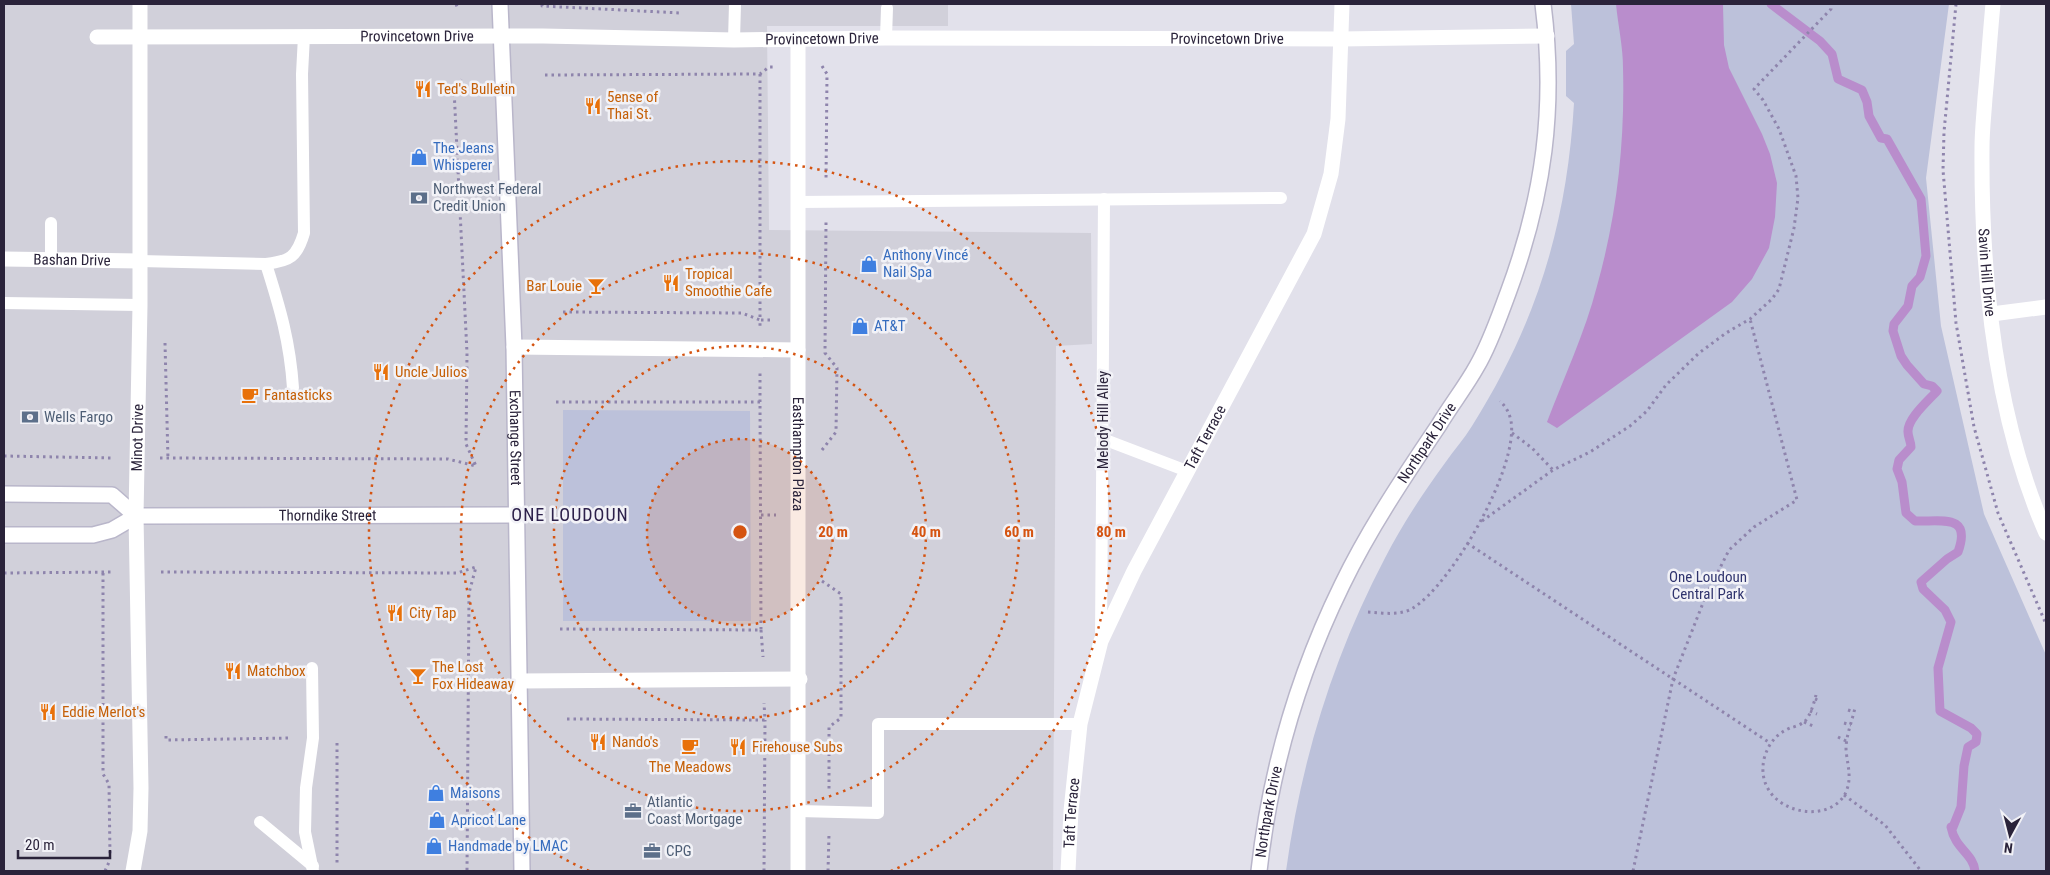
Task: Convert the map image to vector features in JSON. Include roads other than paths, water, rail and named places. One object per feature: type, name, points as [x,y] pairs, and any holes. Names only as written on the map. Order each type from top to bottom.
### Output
[{"type":"street","name":"Minot Drive","points":[[133,871],[140,831],[141,788],[136,516],[140,304],[140,4]]},
{"type":"street","name":"Exchange Street","points":[[500,4],[514,347],[522,871]]},
{"type":"street","name":"Taft Terrace","points":[[1068,871],[1071,811],[1080,724],[1101,641],[1134,571],[1314,234],[1331,174],[1338,119],[1342,4]]},
{"type":"street","name":"Northpark Drive","points":[[1259,871],[1277,763],[1312,653],[1342,584],[1392,495],[1478,366],[1502,311],[1520,260],[1535,209],[1545,148],[1549,94],[1547,36],[1542,4]]},
{"type":"street","name":"Savin Hill Drive","points":[[1993,4],[1982,145],[1984,250],[1998,371],[2013,437],[2036,510],[2046,533]]},
{"type":"street","name":"Provincetown Drive","points":[[97,37],[502,36],[734,40],[886,38],[1341,39],[1547,36]]},
{"type":"street","name":"Easthampton Plaza","points":[[798,39],[797,202],[800,679],[798,871]]},
{"type":"street","name":"Bashan Drive","points":[[4,259],[140,262]]},
{"type":"street","points":[[1992,314],[2046,307]]},
{"type":"street","points":[[514,347],[798,350]]},
{"type":"street","points":[[4,494],[112,495],[136,516],[112,530],[93,535],[4,535]]},
{"type":"street","name":"Thorndike Street","points":[[136,516],[517,515]]},
{"type":"street","points":[[520,681],[800,679]]},
{"type":"lane","points":[[734,40],[735,4]]},
{"type":"lane","points":[[886,8],[886,38]]},
{"type":"lane","points":[[140,262],[266,264],[281,262],[293,256],[300,248],[304,233],[302,74],[304,36]]},
{"type":"lane","points":[[797,202],[1281,198]]},
{"type":"lane","name":"Melody Hill Alley","points":[[1101,641],[1104,199]]},
{"type":"lane","points":[[51,223],[51,259]]},
{"type":"lane","points":[[266,264],[284,321],[291,360],[293,388]]},
{"type":"lane","points":[[4,303],[140,304]]},
{"type":"lane","points":[[1103,439],[1187,471]]},
{"type":"lane","points":[[312,668],[313,738],[306,788],[305,832],[313,869]]},
{"type":"lane","points":[[798,811],[878,813],[878,724],[1080,724]]},
{"type":"lane","points":[[260,822],[313,869]]},
{"type":"waterway","points":[[1771,4],[1820,41],[1832,54],[1838,79],[1862,90],[1867,102],[1869,116],[1881,138],[1887,139],[1921,199],[1926,256],[1920,277],[1912,286],[1908,306],[1894,324],[1893,331],[1901,356],[1907,365],[1924,384],[1932,386],[1937,391],[1919,410],[1911,422],[1908,432],[1911,447],[1899,460],[1897,469],[1902,482],[1906,513],[1915,521],[1951,522],[1957,525],[1961,531],[1958,552],[1921,582],[1923,589],[1945,610],[1951,622],[1938,668],[1940,711],[1971,728],[1977,734],[1976,742],[1968,747],[1964,766],[1961,807],[1953,827],[1951,827],[1956,841],[1971,860],[1975,871]]},
{"type":"place","name":"Ted's Bulletin","points":[[423,89]]},
{"type":"place","name":"5ense of Thai St.","points":[[593,106]]},
{"type":"place","name":"The Jeans Whisperer","points":[[419,157]]},
{"type":"place","name":"Northwest Federal Credit Union","points":[[419,198]]},
{"type":"place","name":"Anthony Vincé Nail Spa","points":[[869,264]]},
{"type":"place","name":"Tropical Smoothie Cafe","points":[[671,283]]},
{"type":"place","name":"Bar Louie","points":[[596,286]]},
{"type":"place","name":"AT&T","points":[[860,326]]},
{"type":"place","name":"Uncle Julios","points":[[381,372]]},
{"type":"place","name":"Fantasticks","points":[[250,395]]},
{"type":"place","name":"Wells Fargo","points":[[30,417]]},
{"type":"place","name":"City Tap","points":[[395,613]]},
{"type":"place","name":"Matchbox","points":[[233,671]]},
{"type":"place","name":"The Lost Fox Hideaway","points":[[418,676]]},
{"type":"place","name":"Eddie Merlot's","points":[[48,712]]},
{"type":"place","name":"Nando's","points":[[598,742]]},
{"type":"place","name":"The Meadows","points":[[690,746]]},
{"type":"place","name":"Firehouse Subs","points":[[738,747]]},
{"type":"place","name":"Maisons","points":[[436,793]]},
{"type":"place","name":"Atlantic Coast Mortgage","points":[[633,811]]},
{"type":"place","name":"Apricot Lane","points":[[437,820]]},
{"type":"place","name":"Handmade by LMAC","points":[[434,846]]},
{"type":"place","name":"CPG","points":[[652,851]]},
{"type":"district","name":"ONE LOUDOUN","points":[[570,514]]},
{"type":"park label","name":"One Loudoun Central Park","points":[[1708,586]]}]
